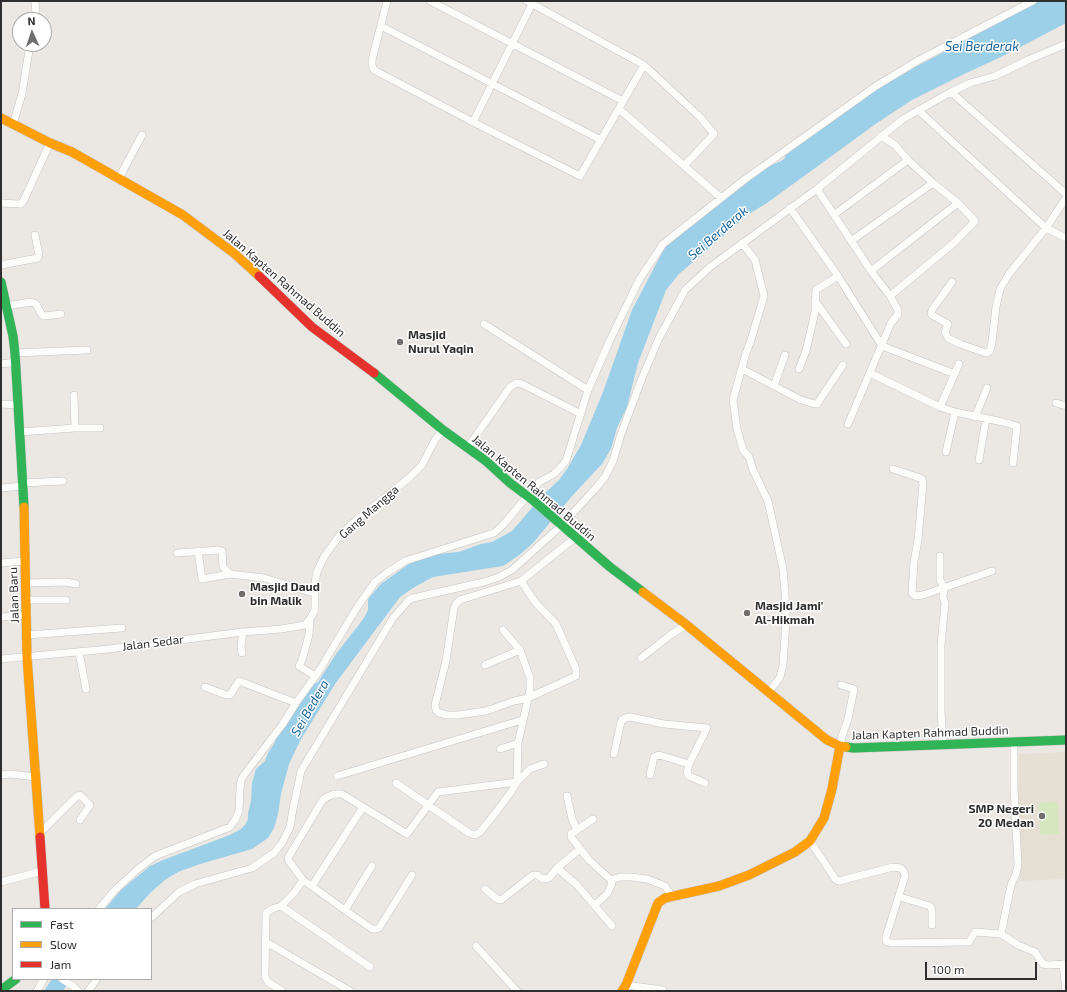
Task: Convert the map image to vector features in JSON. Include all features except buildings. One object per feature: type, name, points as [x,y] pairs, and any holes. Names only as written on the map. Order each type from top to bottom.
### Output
[{"type":"main road","name":"Jalan Kapten Rahmad Buddin","points":[[1,118],[50,143],[72,152],[119,178],[183,215],[214,237],[312,327],[380,378],[443,430],[486,461],[610,567],[686,625],[827,740],[840,746],[854,748],[1066,740]]},
{"type":"main road","name":"Jalan Baru","points":[[1,282],[4,310],[13,336],[16,358],[23,485],[27,657],[45,908]]},
{"type":"main road","points":[[624,988],[658,903],[671,895],[719,886],[749,875],[795,852],[810,841],[824,818],[832,789],[840,746]]},
{"type":"main road","points":[[1,990],[15,980]]},
{"type":"street","points":[[34,1],[36,12]]},
{"type":"street","points":[[387,1],[372,60],[374,70],[579,176],[581,175],[644,64]]},
{"type":"street","points":[[430,1],[623,101]]},
{"type":"street","points":[[100,908],[114,891],[155,856],[230,827],[239,812],[241,780],[282,725],[319,671],[356,608],[375,582],[405,561],[494,533],[530,499],[538,482],[554,474],[566,461],[588,390],[610,340],[639,280],[663,244],[721,198],[799,140],[816,130],[876,86],[920,60],[1032,1]]},
{"type":"street","points":[[473,122],[512,43],[530,2],[644,64],[700,117],[714,134],[684,166]]},
{"type":"street","points":[[381,26],[601,140]]},
{"type":"street","points":[[152,917],[179,892],[195,884],[252,868],[274,853],[282,843],[290,826],[301,772],[393,618],[409,600],[484,582],[499,577],[512,570],[562,525],[605,477],[613,462],[621,434],[659,338],[685,290],[710,267],[817,189],[881,136],[918,110],[970,83],[994,76],[1066,44]]},
{"type":"street","points":[[13,124],[22,94],[29,52]]},
{"type":"street","points":[[951,92],[1066,194]]},
{"type":"street","points":[[619,109],[721,198]]},
{"type":"street","points":[[918,110],[1046,228],[1066,238]]},
{"type":"street","points":[[119,178],[142,135]]},
{"type":"street","points":[[881,136],[895,145],[908,160],[958,203],[974,219],[974,222],[950,247],[890,296]]},
{"type":"street","points":[[1,203],[20,204],[24,202],[50,143]]},
{"type":"street","points":[[835,214],[908,160]]},
{"type":"street","points":[[851,241],[933,183]]},
{"type":"street","points":[[817,189],[835,214],[871,271],[897,305],[898,314],[891,323],[848,424]]},
{"type":"street","points":[[952,282],[939,299],[931,313],[932,315],[948,324],[945,332],[948,338],[981,353],[990,351],[996,306],[1000,289],[1009,274],[1046,228],[1066,198]]},
{"type":"street","points":[[871,271],[958,203]]},
{"type":"street","points":[[790,208],[838,276],[882,346],[955,374]]},
{"type":"street","points":[[1,265],[38,258],[39,255],[35,235]]},
{"type":"street","points":[[742,243],[755,260],[764,296],[733,400],[737,429],[743,450],[749,457],[752,470],[768,501],[783,569],[785,592],[786,622],[783,665],[780,677],[768,692]]},
{"type":"street","points":[[799,369],[806,351],[815,312],[816,290],[838,276]]},
{"type":"street","points":[[815,301],[846,344]]},
{"type":"street","points":[[4,310],[31,302],[36,304],[44,316],[61,314]]},
{"type":"street","points":[[484,324],[588,390]]},
{"type":"street","points":[[1,364],[16,358],[87,350]]},
{"type":"street","points":[[774,386],[785,355]]},
{"type":"street","points":[[940,407],[959,364]]},
{"type":"street","points":[[742,369],[801,400],[817,404],[843,365]]},
{"type":"street","points":[[870,373],[940,407],[975,417],[1017,426],[1012,463]]},
{"type":"street","points":[[468,447],[510,387],[516,383],[522,384],[581,414]]},
{"type":"street","points":[[975,417],[987,388]]},
{"type":"street","points":[[74,395],[75,428]]},
{"type":"street","points":[[1056,403],[1066,406]]},
{"type":"street","points":[[1,404],[18,405]]},
{"type":"street","points":[[946,452],[955,412]]},
{"type":"street","points":[[980,460],[986,419]]},
{"type":"street","points":[[20,432],[75,428],[100,428]]},
{"type":"street","name":"Gang Mangga","points":[[315,676],[299,666],[302,660],[308,635],[307,622],[315,610],[314,593],[317,572],[324,557],[339,536],[354,522],[409,478],[422,465],[435,440],[443,430]]},
{"type":"street","points":[[893,469],[917,476],[922,479],[923,484],[912,593],[915,596],[944,588],[992,571]]},
{"type":"street","points":[[1,488],[63,481]]},
{"type":"street","points":[[521,581],[535,602],[556,624],[576,669],[577,675],[528,698],[514,701],[486,711],[458,715],[446,715],[439,713],[436,710],[435,705],[446,661],[454,608],[456,604],[460,600],[521,581],[576,537]]},
{"type":"street","points":[[177,553],[217,549],[220,550],[222,551],[223,567],[230,574]]},
{"type":"street","points":[[198,551],[202,579],[230,574],[264,578],[314,593]]},
{"type":"street","points":[[940,556],[940,580],[944,588],[943,597],[945,603],[941,645],[941,711],[943,745]]},
{"type":"street","points":[[1,563],[25,561]]},
{"type":"street","points":[[26,582],[66,582],[76,584]]},
{"type":"street","points":[[26,600],[66,600]]},
{"type":"street","points":[[1,617],[27,615]]},
{"type":"street","name":"Jalan Sedar","points":[[1,659],[79,652],[243,632],[281,629],[307,622]]},
{"type":"street","points":[[641,658],[686,625]]},
{"type":"street","points":[[27,635],[122,628]]},
{"type":"street","points":[[503,630],[520,650],[530,678],[530,690],[518,743],[517,782]]},
{"type":"street","points":[[242,654],[241,646],[243,632]]},
{"type":"street","points":[[485,665],[520,650]]},
{"type":"street","points":[[79,652],[86,689]]},
{"type":"street","points":[[205,687],[226,695],[230,695],[239,681],[296,703]]},
{"type":"street","points":[[840,746],[848,719],[854,689],[841,685]]},
{"type":"street","points":[[614,754],[620,722],[625,718],[630,717],[664,724],[707,728],[689,764],[687,773],[688,776],[705,783]]},
{"type":"street","points":[[337,776],[522,720]]},
{"type":"street","points":[[1001,934],[1011,885],[1018,865],[1014,788],[1014,742]]},
{"type":"street","points":[[500,749],[518,743]]},
{"type":"street","points":[[650,774],[654,757],[659,755],[689,764]]},
{"type":"street","points":[[396,783],[475,835],[480,832],[497,811],[517,782],[530,769],[544,764]]},
{"type":"street","points":[[1,775],[11,774],[36,777]]},
{"type":"street","points":[[412,875],[379,928],[372,929],[303,880],[288,858],[322,801],[334,794],[342,794],[407,834],[438,792],[517,782]]},
{"type":"street","points":[[39,834],[76,797],[80,795],[90,805],[80,820]]},
{"type":"street","points":[[567,796],[572,819],[577,830]]},
{"type":"street","points":[[312,886],[363,807]]},
{"type":"street","points":[[593,819],[570,836],[590,860],[611,880],[612,884],[607,894],[595,905]]},
{"type":"street","points":[[810,841],[836,880],[842,882],[870,872],[893,867],[901,868],[905,876],[886,941],[891,943],[969,942],[975,932],[1001,934],[1018,945],[1035,952],[1042,964],[1065,964],[1066,991]]},
{"type":"street","points":[[485,889],[497,899],[501,900],[533,875],[537,874],[543,879],[549,878],[557,868],[580,849]]},
{"type":"street","points":[[345,910],[372,866]]},
{"type":"street","points":[[557,868],[577,885],[612,926]]},
{"type":"street","points":[[1,882],[42,870]]},
{"type":"street","points":[[611,880],[620,877],[647,879],[665,886],[671,895]]},
{"type":"street","points":[[282,991],[268,982],[265,977],[266,913],[281,906],[294,893],[303,880]]},
{"type":"street","points":[[900,897],[930,906],[932,910],[932,925]]},
{"type":"street","points":[[281,906],[370,968]]},
{"type":"street","points":[[266,942],[350,991]]},
{"type":"street","points":[[476,946],[517,991]]},
{"type":"street","points":[[37,991],[43,980]]},
{"type":"street","points":[[63,980],[75,988]]},
{"type":"street","points":[[91,991],[96,980]]},
{"type":"street","points":[[624,988],[663,990]]},
{"type":"shaded area","name":"SMP Negeri 20 Medan","points":[[1066,752],[1066,879],[1020,881],[1016,754]]},
{"type":"green space","points":[[1057,802],[1059,834],[1040,835],[1039,803]]},
{"type":"water","name":"Sei Berderak","points":[[1035,1],[1066,1],[1066,23],[1005,55],[912,100],[877,123],[767,203],[749,214],[679,274],[666,290],[638,363],[627,407],[617,428],[611,449],[602,464],[572,496],[533,543],[503,566],[433,577],[400,597],[335,684],[300,741],[289,764],[281,794],[278,814],[274,828],[268,838],[252,849],[178,872],[165,880],[150,893],[137,908],[106,908],[121,890],[150,866],[230,835],[245,825],[248,819],[252,783],[256,769],[265,761],[278,734],[308,688],[318,682],[336,654],[364,618],[368,610],[368,599],[381,584],[417,558],[426,555],[459,552],[481,544],[492,542],[512,531],[543,495],[559,480],[581,445],[603,392],[632,310],[665,247],[767,167],[784,159],[788,151],[832,119],[852,108],[874,90],[948,50],[967,37],[1013,15]]},
{"type":"water","points":[[51,980],[69,980],[63,991],[44,991]]},
{"type":"traffic: fast","points":[[1,282],[13,336],[15,353],[24,507]]},
{"type":"traffic: fast","points":[[374,373],[443,430],[486,461],[610,567],[643,592]]},
{"type":"traffic: fast","points":[[846,747],[854,748],[1066,740]]},
{"type":"traffic: fast","points":[[1,990],[15,980]]},
{"type":"traffic: slow","points":[[1,118],[50,143],[72,152],[183,215],[235,254],[259,276]]},
{"type":"traffic: slow","points":[[24,507],[27,657],[40,837]]},
{"type":"traffic: slow","points":[[643,592],[683,622],[827,740],[846,747]]},
{"type":"traffic: slow","points":[[622,991],[626,985],[658,903],[665,898],[719,886],[749,875],[795,852],[810,841],[824,818],[832,789],[840,746]]},
{"type":"traffic: jam","points":[[259,276],[312,327],[374,373]]},
{"type":"traffic: jam","points":[[40,837],[45,908]]},
{"type":"place","name":"Masjid Nurul Yaqin","points":[[400,342]]},
{"type":"place","name":"Masjid Daud bin Malik","points":[[242,594]]},
{"type":"place","name":"Masjid Jami' Al-Hikmah","points":[[747,613]]},
{"type":"place","name":"SMP Negeri 20 Medan","points":[[1042,816]]},
{"type":"water label","name":"Sei Bedera","points":[[310,708]]}]
